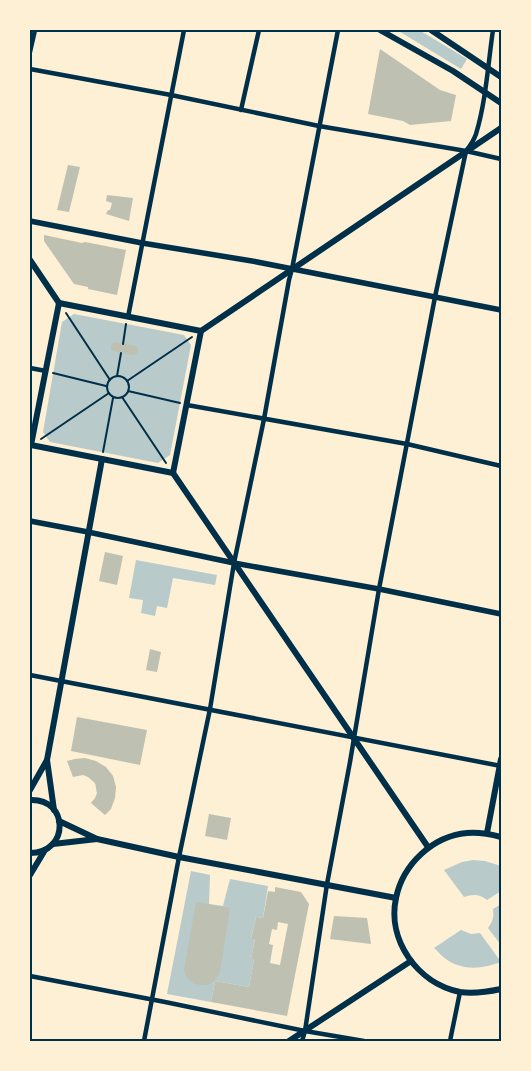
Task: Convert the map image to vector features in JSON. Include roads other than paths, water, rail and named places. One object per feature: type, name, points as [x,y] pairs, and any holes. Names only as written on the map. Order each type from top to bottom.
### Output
[{"type":"main road","points":[[380,30],[453,71],[501,102]]},
{"type":"main road","points":[[431,30],[501,77]]},
{"type":"main road","points":[[173,473],[201,331],[501,128]]},
{"type":"main road","points":[[30,260],[59,303],[201,331]]},
{"type":"main road","points":[[59,303],[30,446],[173,473],[428,847]]},
{"type":"main road","points":[[30,875],[46,850],[58,838],[60,830],[59,821],[54,810],[47,760],[102,459]]},
{"type":"main road","points":[[30,790],[47,760]]},
{"type":"main road","points":[[487,833],[501,763]]},
{"type":"main road","points":[[30,800],[40,800],[54,810]]},
{"type":"main road","points":[[59,821],[97,839],[179,857],[396,898]]},
{"type":"main road","points":[[501,837],[487,833],[466,833],[446,838],[428,847],[413,861],[402,879],[396,898],[395,920],[400,942],[410,962],[424,976],[441,986],[460,992],[481,993],[501,989]]},
{"type":"main road","points":[[53,844],[97,839]]},
{"type":"main road","points":[[30,854],[46,850]]},
{"type":"main road","points":[[289,1041],[410,962]]},
{"type":"street","points":[[30,52],[35,30]]},
{"type":"street","points":[[128,317],[184,30]]},
{"type":"street","points":[[241,110],[259,30]]},
{"type":"street","points":[[144,1041],[179,857],[210,709],[234,563],[264,419],[338,30]]},
{"type":"street","points":[[302,1041],[327,884],[406,444],[466,151],[475,136],[485,92],[493,30]]},
{"type":"street","points":[[30,69],[171,95],[319,126],[466,151],[501,159]]},
{"type":"street","points":[[30,221],[142,243],[252,261],[501,310]]},
{"type":"street","points":[[30,368],[46,371]]},
{"type":"street","points":[[186,405],[406,444],[501,466]]},
{"type":"street","points":[[30,521],[234,563],[379,589],[501,614]]},
{"type":"street","points":[[30,675],[354,738],[501,763]]},
{"type":"street","points":[[30,976],[364,1041]]},
{"type":"street","points":[[450,1041],[460,992]]}]
